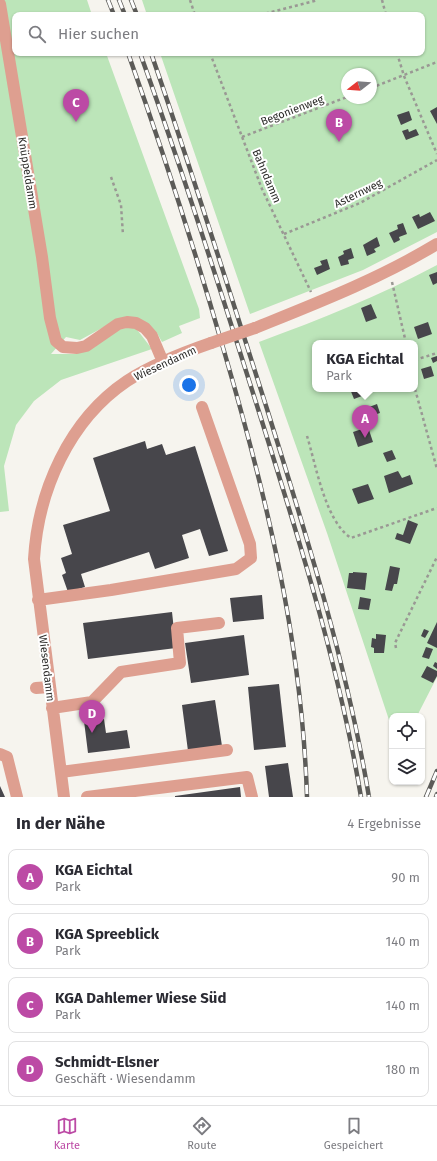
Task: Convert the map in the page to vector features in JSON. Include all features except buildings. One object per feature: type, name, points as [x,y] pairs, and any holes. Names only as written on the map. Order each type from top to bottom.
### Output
[{"type":"street","name":"Knüppeldamm","points":[[0,4],[50,318],[56,341],[63,347],[78,348],[86,346],[118,324],[127,322],[136,323],[145,328],[152,336],[162,362]]},
{"type":"street","name":"Wiesendamm","points":[[64,797],[34,559],[36,533],[48,486],[60,458],[72,439],[98,406],[127,381],[162,362],[255,328],[316,303],[390,271],[437,244]]},
{"type":"street","points":[[38,600],[236,569],[251,558],[250,544],[202,407]]},
{"type":"street","points":[[52,708],[92,702],[121,672],[180,663],[177,628],[219,622]]},
{"type":"street","points":[[36,688],[50,687]]},
{"type":"street","points":[[61,772],[227,750]]},
{"type":"street","points":[[0,754],[7,757],[17,797]]},
{"type":"street","points":[[87,797],[247,777],[252,797]]},
{"type":"path","points":[[190,0],[194,12]]},
{"type":"path","points":[[272,12],[318,0]]},
{"type":"path","points":[[382,0],[385,12]]},
{"type":"path","name":"Bahndamm","points":[[211,56],[262,189],[316,303]]},
{"type":"path","points":[[398,56],[404,76],[437,154]]},
{"type":"path","points":[[377,86],[437,62]]},
{"type":"path","name":"Begonienweg","points":[[242,137],[341,99]]},
{"type":"path","name":"Asternweg","points":[[284,234],[360,203],[437,160]]},
{"type":"path","points":[[110,176],[121,206],[123,235]]},
{"type":"path","points":[[390,271],[405,340]]},
{"type":"path","points":[[418,359],[437,353]]},
{"type":"path","points":[[416,392],[437,469]]},
{"type":"path","points":[[307,436],[329,511],[342,532],[351,538],[437,508]]},
{"type":"path","points":[[396,648],[395,643],[437,557]]},
{"type":"green space","points":[[0,0],[87,0],[91,12],[12,12],[12,56],[107,56],[199,309],[200,318],[179,326],[182,333],[162,342],[157,333],[115,321],[80,340],[66,337],[51,354],[76,354],[118,329],[135,327],[152,349],[61,380],[34,401],[16,425],[4,466],[9,511],[0,512]]},
{"type":"green space","points":[[142,0],[437,0],[437,232],[363,270],[250,314],[161,56],[425,56],[425,12],[146,12]]},
{"type":"green space","points":[[437,265],[437,677],[419,713],[389,713],[389,720],[327,533],[259,342],[350,306]]},
{"type":"railway","points":[[108,0],[113,12]]},
{"type":"railway","points":[[119,0],[124,12]]},
{"type":"railway","points":[[131,0],[136,12]]},
{"type":"railway","points":[[129,56],[154,127],[202,276],[240,406],[268,516],[280,571],[298,683],[304,740],[307,797]]},
{"type":"railway","points":[[141,56],[216,277],[303,555],[330,651],[352,748],[361,797]]},
{"type":"railway","points":[[152,56],[224,275],[311,553],[338,650],[360,748],[369,797]]},
{"type":"railway","points":[[426,797],[437,771]]},
{"type":"place","name":"KGA Dahlemer Wiese Süd","points":[[76,122]]},
{"type":"place","name":"KGA Spreeblick","points":[[339,142]]},
{"type":"place","name":"KGA Eichtal","points":[[365,438]]},
{"type":"place","name":"Schmidt-Elsner","points":[[92,733]]}]
